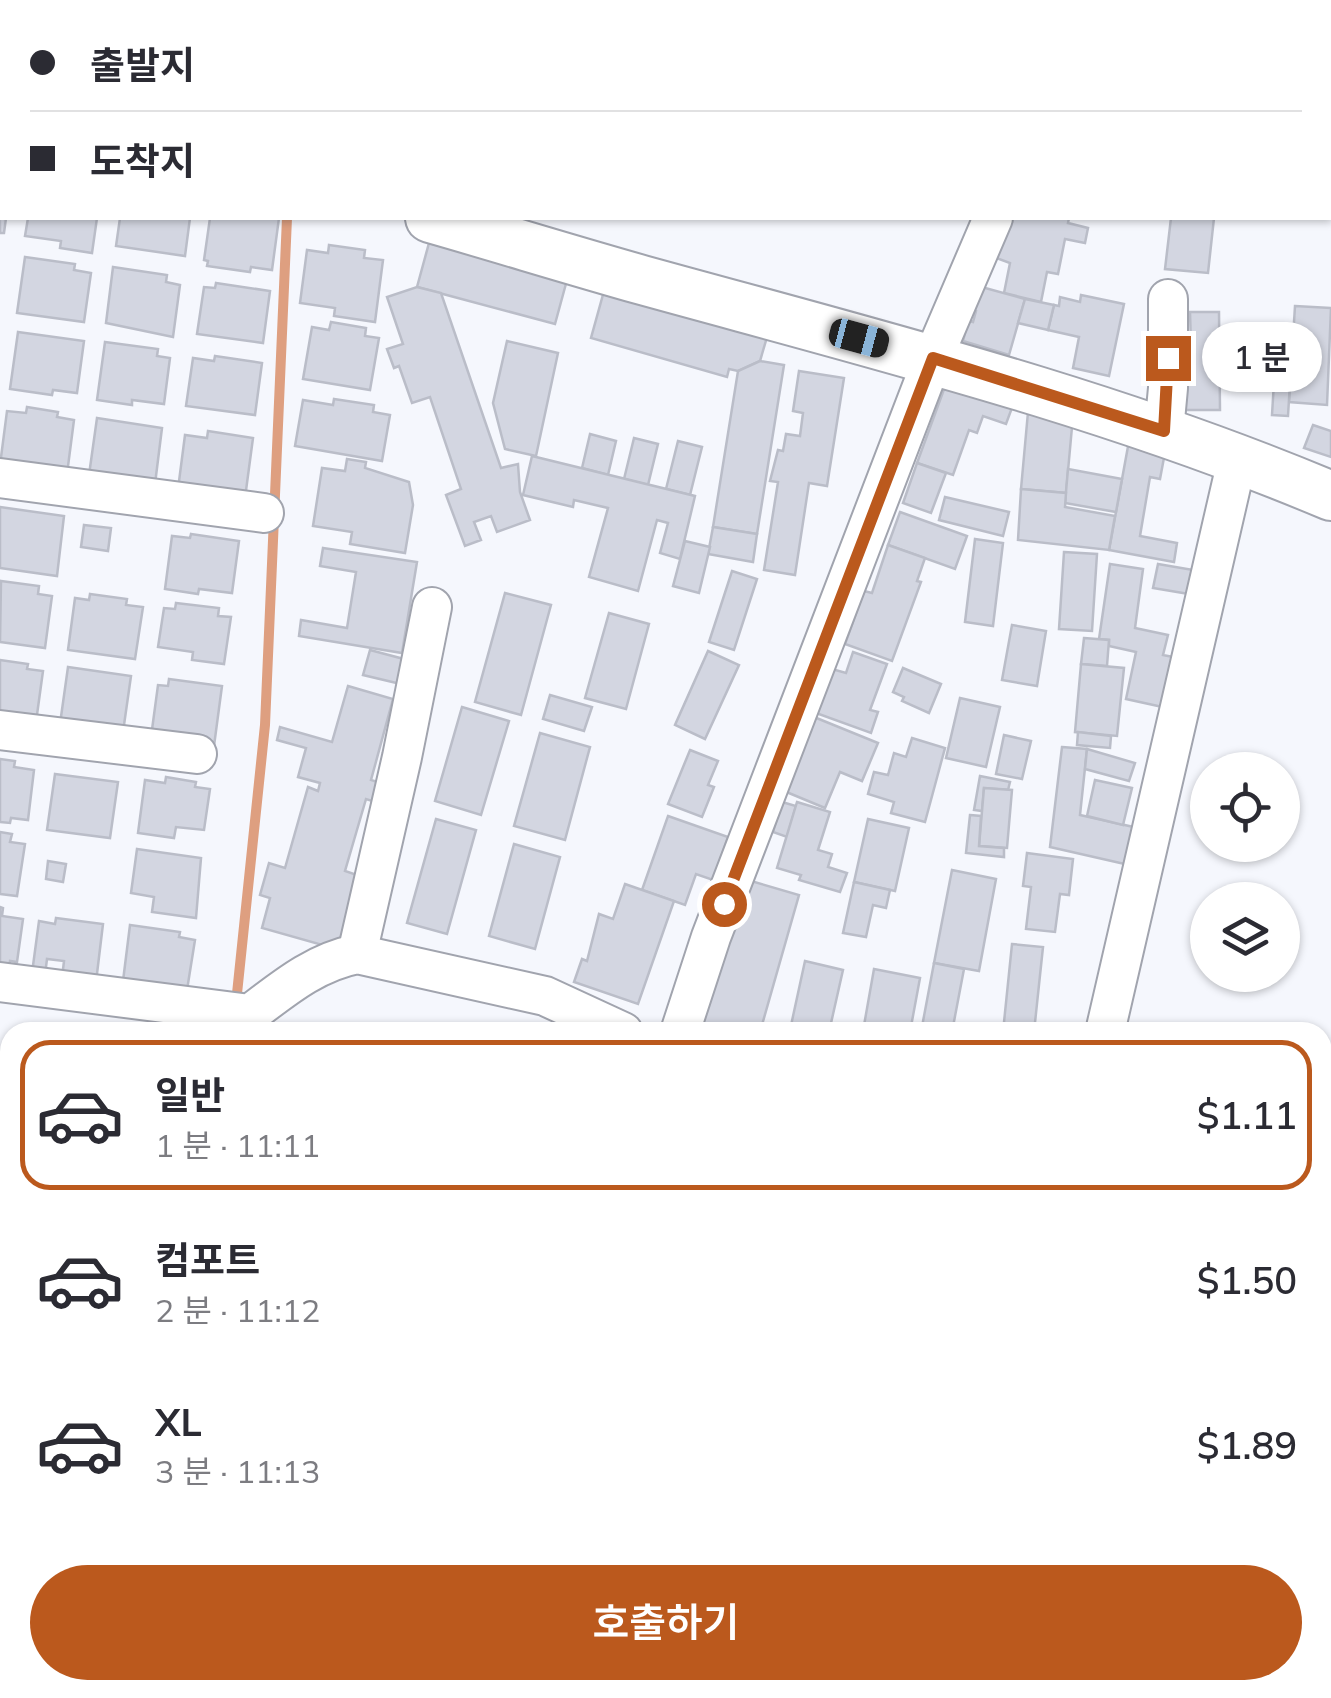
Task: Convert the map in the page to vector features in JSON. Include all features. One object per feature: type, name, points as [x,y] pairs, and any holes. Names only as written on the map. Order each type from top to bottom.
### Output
[{"type":"street","points":[[437,220],[933,358],[1238,456],[1331,496]]},
{"type":"street","points":[[683,1022],[710,938],[933,358],[992,220]]},
{"type":"street","points":[[1164,431],[1168,299]]},
{"type":"street","points":[[1107,1022],[1238,456]]},
{"type":"street","points":[[0,478],[264,513]]},
{"type":"street","points":[[356,954],[432,606]]},
{"type":"street","points":[[0,730],[197,754]]},
{"type":"street","points":[[0,982],[250,1014],[298,978],[342,956],[356,954],[544,996],[601,1022]]},
{"type":"building","points":[[0,220],[6,220],[4,233],[0,233]]},
{"type":"building","points":[[28,220],[97,220],[92,253],[60,248],[61,241],[25,236]]},
{"type":"building","points":[[120,220],[190,220],[185,256],[116,246]]},
{"type":"building","points":[[210,220],[279,220],[272,270],[251,267],[250,272],[207,266],[208,261],[204,260]]},
{"type":"building","points":[[1002,220],[1069,220],[1068,223],[1088,228],[1085,243],[1065,239],[1058,274],[1047,272],[1041,302],[1004,293],[1010,263],[991,256]]},
{"type":"building","points":[[1171,220],[1214,220],[1208,273],[1165,269]]},
{"type":"building","points":[[429,243],[567,280],[555,324],[417,287]]},
{"type":"building","points":[[329,245],[365,250],[364,258],[383,260],[375,322],[334,316],[335,308],[300,303],[307,250],[328,253]]},
{"type":"building","points":[[25,257],[75,264],[74,270],[91,273],[84,322],[17,313]]},
{"type":"building","points":[[113,267],[167,275],[166,282],[180,285],[173,337],[106,323]]},
{"type":"building","points":[[216,283],[270,291],[263,343],[197,334],[204,287],[215,288]]},
{"type":"building","points":[[978,286],[1025,299],[1009,355],[963,341],[968,321],[973,322],[976,311],[972,309]]},
{"type":"building","points":[[417,287],[441,293],[501,468],[518,464],[520,492],[530,520],[497,532],[491,516],[474,522],[481,540],[465,546],[446,495],[461,489],[430,397],[412,403],[399,366],[394,368],[387,349],[403,344],[387,297]]},
{"type":"building","points":[[604,291],[767,337],[760,361],[738,371],[729,369],[727,377],[591,338]]},
{"type":"building","points":[[1081,295],[1124,304],[1109,376],[1073,368],[1079,337],[1048,330],[1060,297],[1080,302]]},
{"type":"building","points":[[1025,299],[1054,305],[1048,330],[1018,323]]},
{"type":"building","points":[[1295,306],[1331,308],[1327,405],[1289,402]]},
{"type":"building","points":[[1190,312],[1219,312],[1220,410],[1182,410],[1182,346],[1191,346]]},
{"type":"building","points":[[331,322],[366,328],[365,336],[379,338],[370,390],[303,379],[312,327],[329,330]]},
{"type":"building","points":[[18,332],[84,341],[77,393],[53,390],[52,395],[10,389]]},
{"type":"building","points":[[507,341],[558,353],[536,456],[505,449],[493,403]]},
{"type":"building","points":[[105,342],[158,349],[157,356],[170,358],[164,404],[97,400]]},
{"type":"building","points":[[215,356],[262,363],[255,415],[186,406],[193,358],[214,361]]},
{"type":"building","points":[[760,361],[784,365],[757,534],[713,527],[738,371]]},
{"type":"building","points":[[1275,365],[1291,366],[1288,416],[1272,415]]},
{"type":"building","points":[[799,371],[844,378],[827,486],[809,483],[795,575],[764,570],[778,482],[770,481],[778,450],[783,451],[786,434],[800,436],[803,413],[793,411]]},
{"type":"building","points":[[947,381],[1013,405],[1006,424],[983,416],[977,433],[969,430],[953,475],[917,463]]},
{"type":"building","points":[[334,399],[374,405],[373,412],[390,415],[382,461],[295,446],[303,400],[333,405]]},
{"type":"building","points":[[27,407],[58,412],[57,417],[74,420],[67,474],[0,465],[7,411],[26,413]]},
{"type":"building","points":[[1028,412],[1073,416],[1066,493],[1021,489]]},
{"type":"building","points":[[97,418],[162,428],[155,484],[89,475]]},
{"type":"building","points":[[1313,425],[1331,431],[1331,457],[1304,448]]},
{"type":"building","points":[[208,431],[253,438],[245,498],[178,489],[185,435],[207,438]]},
{"type":"building","points":[[590,434],[616,441],[608,475],[582,468]]},
{"type":"building","points":[[634,438],[658,444],[648,485],[624,479]]},
{"type":"building","points":[[678,441],[702,447],[690,495],[666,489]]},
{"type":"building","points":[[1129,441],[1166,447],[1160,479],[1150,477],[1140,536],[1177,543],[1174,562],[1109,550]]},
{"type":"building","points":[[532,456],[695,496],[680,559],[660,553],[668,523],[657,520],[638,591],[589,577],[608,508],[574,500],[573,507],[523,495]]},
{"type":"building","points":[[347,459],[366,462],[365,468],[409,482],[413,505],[405,553],[350,544],[352,532],[313,526],[322,468],[345,471]]},
{"type":"building","points":[[917,463],[946,473],[931,513],[903,503]]},
{"type":"building","points":[[1068,469],[1122,479],[1116,512],[1065,503]]},
{"type":"building","points":[[1021,489],[1066,493],[1065,507],[1115,516],[1109,550],[1018,540]]},
{"type":"building","points":[[945,497],[1009,512],[1003,536],[939,520]]},
{"type":"building","points":[[0,507],[64,516],[57,576],[0,568]]},
{"type":"building","points":[[900,512],[967,536],[955,569],[888,545]]},
{"type":"building","points":[[84,525],[111,528],[108,551],[81,547]]},
{"type":"building","points":[[713,527],[757,534],[753,562],[708,554]]},
{"type":"building","points":[[191,534],[239,541],[232,593],[199,589],[198,594],[165,589],[172,536],[190,538]]},
{"type":"building","points":[[975,539],[1003,543],[993,626],[965,622]]},
{"type":"building","points":[[685,541],[710,547],[699,593],[673,586]]},
{"type":"building","points":[[888,545],[925,558],[917,581],[921,582],[892,661],[845,644],[864,591],[872,593]]},
{"type":"building","points":[[323,548],[417,562],[402,653],[299,636],[301,620],[347,628],[356,572],[320,566]]},
{"type":"building","points":[[1064,552],[1097,554],[1092,631],[1059,629]]},
{"type":"building","points":[[1110,564],[1143,569],[1135,628],[1168,635],[1163,655],[1178,658],[1167,708],[1126,699],[1136,652],[1109,646],[1109,640],[1099,639]]},
{"type":"building","points":[[1158,564],[1199,571],[1195,595],[1153,588]]},
{"type":"building","points":[[732,571],[757,579],[734,650],[709,642]]},
{"type":"building","points":[[1,581],[39,586],[38,594],[52,596],[45,648],[0,642]]},
{"type":"building","points":[[505,593],[551,605],[521,715],[475,702]]},
{"type":"building","points":[[90,594],[127,599],[126,605],[143,607],[135,659],[68,650],[75,598],[89,600]]},
{"type":"building","points":[[176,603],[219,608],[218,616],[231,617],[224,664],[192,660],[193,652],[158,647],[164,608],[175,609]]},
{"type":"building","points":[[609,613],[649,624],[626,709],[585,698]]},
{"type":"building","points":[[1012,625],[1046,631],[1037,686],[1002,680]]},
{"type":"building","points":[[1084,638],[1109,640],[1107,666],[1081,664]]},
{"type":"building","points":[[370,650],[415,662],[409,686],[363,675]]},
{"type":"building","points":[[708,651],[739,665],[705,739],[675,725]]},
{"type":"building","points":[[853,652],[887,664],[870,710],[878,712],[871,733],[816,713],[832,669],[846,673]]},
{"type":"building","points":[[0,660],[28,664],[27,669],[43,671],[36,722],[0,717]]},
{"type":"building","points":[[1081,664],[1124,668],[1117,736],[1075,732]]},
{"type":"building","points":[[68,667],[131,676],[123,732],[60,724]]},
{"type":"building","points":[[903,668],[941,684],[929,713],[902,701],[904,697],[893,692]]},
{"type":"building","points":[[169,679],[222,686],[214,746],[151,737],[158,685],[168,686]]},
{"type":"building","points":[[348,686],[393,699],[371,780],[387,785],[382,804],[366,799],[345,871],[360,876],[340,950],[262,928],[270,898],[260,895],[269,863],[285,868],[308,787],[318,791],[320,783],[298,777],[306,748],[277,740],[280,727],[332,742]]},
{"type":"building","points":[[550,695],[592,707],[584,731],[543,719]]},
{"type":"building","points":[[960,698],[1000,707],[986,767],[946,758]]},
{"type":"building","points":[[462,707],[509,721],[481,815],[435,801]]},
{"type":"building","points":[[814,717],[878,743],[862,781],[840,772],[825,808],[784,791]]},
{"type":"building","points":[[1078,732],[1111,736],[1110,748],[1077,745]]},
{"type":"building","points":[[540,733],[590,747],[565,840],[514,826]]},
{"type":"building","points":[[1004,735],[1031,741],[1022,779],[996,774]]},
{"type":"building","points":[[912,738],[945,748],[925,822],[891,813],[894,802],[868,794],[874,772],[888,775],[894,753],[906,757]]},
{"type":"building","points":[[1062,747],[1087,749],[1080,815],[1138,828],[1129,865],[1050,847]]},
{"type":"building","points":[[1087,749],[1135,763],[1129,781],[1085,769]]},
{"type":"building","points":[[690,750],[718,761],[708,785],[714,787],[702,817],[668,804]]},
{"type":"building","points":[[0,759],[15,761],[14,767],[34,770],[28,820],[11,818],[10,823],[0,822]]},
{"type":"building","points":[[55,774],[118,782],[110,838],[47,830]]},
{"type":"building","points":[[980,776],[1010,782],[1008,790],[984,788],[982,811],[974,810]]},
{"type":"building","points":[[166,777],[196,782],[195,787],[210,789],[204,830],[176,827],[174,838],[138,833],[145,780],[165,783]]},
{"type":"building","points":[[1095,780],[1132,788],[1123,825],[1087,816]]},
{"type":"building","points":[[984,788],[1012,790],[1007,848],[979,846]]},
{"type":"building","points":[[782,802],[796,806],[787,837],[773,832]]},
{"type":"building","points":[[797,802],[830,812],[818,850],[832,854],[828,867],[847,873],[840,892],[799,880],[801,875],[777,868]]},
{"type":"building","points":[[970,815],[981,816],[979,846],[1004,848],[1004,857],[966,853]]},
{"type":"building","points":[[668,816],[728,837],[713,880],[696,874],[685,905],[642,890]]},
{"type":"building","points":[[436,819],[476,830],[447,934],[407,923]]},
{"type":"building","points":[[868,819],[909,828],[895,891],[854,882]]},
{"type":"building","points":[[0,832],[12,834],[10,842],[25,844],[17,896],[0,894]]},
{"type":"building","points":[[514,844],[560,857],[535,949],[489,936]]},
{"type":"building","points":[[137,849],[201,858],[196,918],[152,912],[154,897],[131,893]]},
{"type":"building","points":[[1027,853],[1073,859],[1069,895],[1060,894],[1055,932],[1026,929],[1031,887],[1023,886]]},
{"type":"building","points":[[48,861],[66,864],[63,882],[46,879]]},
{"type":"building","points":[[952,870],[996,879],[979,971],[934,963]]},
{"type":"building","points":[[751,881],[799,895],[763,1022],[697,1022]]},
{"type":"building","points":[[854,882],[890,890],[886,908],[873,905],[866,937],[843,933]]},
{"type":"building","points":[[625,884],[674,901],[638,1004],[574,982],[582,959],[587,961],[599,914],[613,919]]},
{"type":"building","points":[[0,907],[2,916],[23,919],[17,962],[10,961],[8,972],[0,971]]},
{"type":"building","points":[[56,918],[103,924],[96,982],[62,978],[64,961],[47,959],[45,975],[32,973],[39,921],[55,924]]},
{"type":"building","points":[[130,925],[180,932],[179,937],[195,940],[187,990],[123,981]]},
{"type":"building","points":[[1012,944],[1043,947],[1035,1022],[1004,1022]]},
{"type":"building","points":[[805,961],[843,970],[831,1022],[792,1022]]},
{"type":"building","points":[[934,963],[964,969],[954,1022],[923,1022]]},
{"type":"building","points":[[874,969],[920,978],[912,1022],[865,1022]]},
{"type":"waterway","points":[[234,1022],[265,725],[287,220]]},
{"type":"route","points":[[724,904],[933,358],[1164,431],[1168,358]]}]
